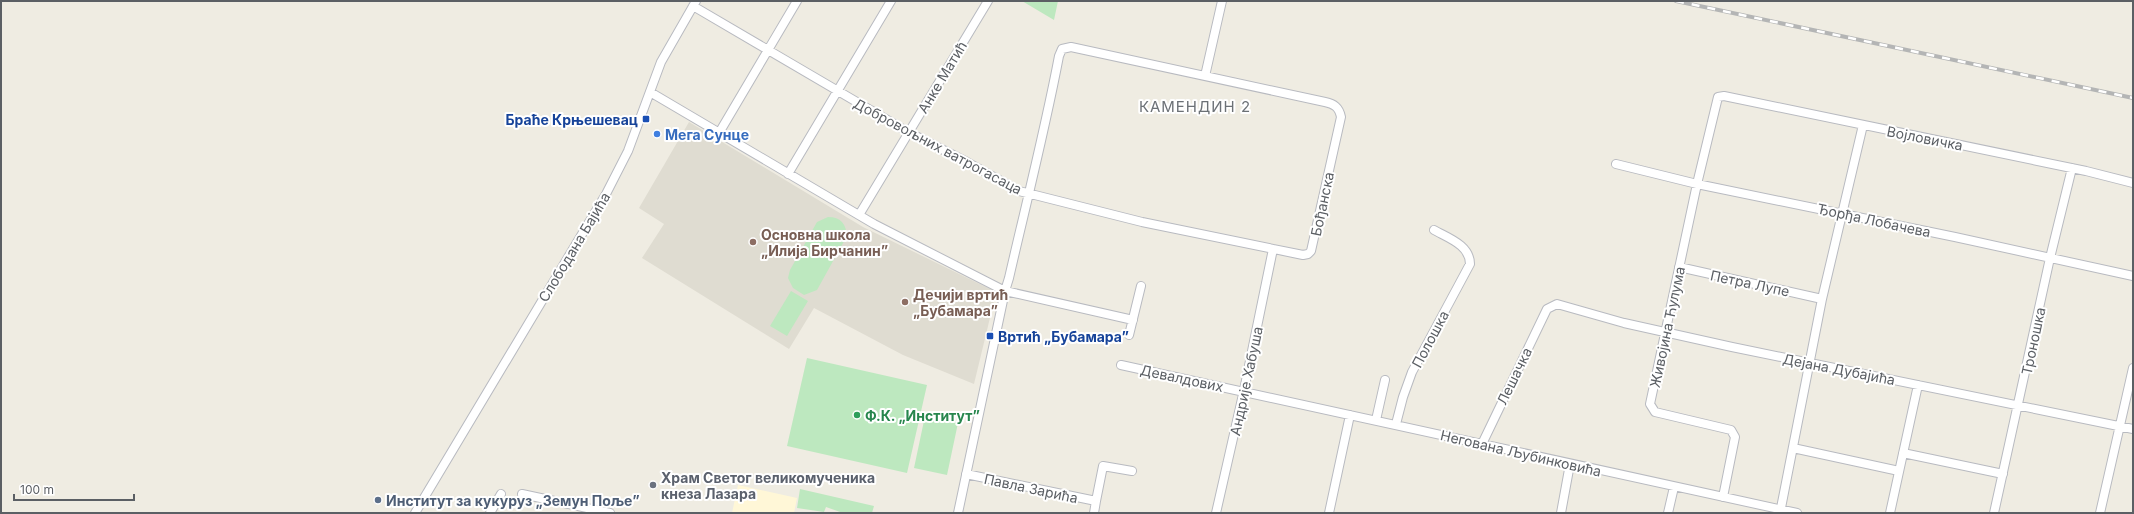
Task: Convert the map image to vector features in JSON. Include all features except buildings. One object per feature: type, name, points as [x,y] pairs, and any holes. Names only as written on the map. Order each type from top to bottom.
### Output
[{"type":"street","points":[[719,133],[797,1]]},
{"type":"street","points":[[788,174],[891,1]]},
{"type":"street","name":"Анке Матић","points":[[859,215],[988,1]]},
{"type":"street","points":[[958,513],[1005,291],[1051,102],[1059,56],[1062,49],[1071,47],[1205,76],[1222,1]]},
{"type":"street","name":"Добровољних ватрогасаца","points":[[694,3],[837,92],[908,132],[967,162],[1019,191],[1142,222],[1273,249]]},
{"type":"street","name":"Слободана Бајића","points":[[415,513],[606,194],[628,151],[664,56],[694,3]]},
{"type":"street","name":"Бођанска","points":[[1205,76],[1332,104],[1340,111],[1340,117],[1311,251],[1308,254],[1303,255],[1273,249]]},
{"type":"street","points":[[650,92],[859,215],[1005,291],[1133,320]]},
{"type":"street","name":"Војловичка","points":[[1718,97],[1724,96],[2072,168],[2133,183]]},
{"type":"street","name":"Живојина Ћулума","points":[[1718,97],[1715,104],[1679,267],[1651,407],[1655,412],[1731,430],[1735,437],[1723,497]]},
{"type":"street","points":[[1780,511],[1822,299],[1863,125]]},
{"type":"street","name":"Ђорђа Лобачева","points":[[1616,164],[1697,184],[2133,276]]},
{"type":"street","name":"Троношка","points":[[1994,513],[2019,405],[2050,258],[2072,168]]},
{"type":"street","name":"Полошка","points":[[1396,424],[1403,397],[1412,372],[1470,264],[1470,256],[1466,249],[1434,230]]},
{"type":"street","name":"Андрије Хабуша","points":[[1216,513],[1244,390],[1273,249]]},
{"type":"street","name":"Петра Лупе","points":[[1679,267],[1822,299]]},
{"type":"street","points":[[1129,335],[1141,286]]},
{"type":"street","name":"Дејана Дубајића","points":[[1547,309],[1554,305],[1560,305],[1595,316],[1665,333],[1809,364],[2133,429]]},
{"type":"street","name":"Лешачка","points":[[1482,444],[1547,309]]},
{"type":"street","name":"Девалдових","points":[[1121,365],[1244,390]]},
{"type":"street","points":[[2100,513],[2133,368]]},
{"type":"street","points":[[1376,420],[1385,380]]},
{"type":"street","points":[[1890,513],[1918,385]]},
{"type":"street","name":"Негована Љубинковића","points":[[1244,390],[1780,511],[1797,513]]},
{"type":"street","points":[[1329,513],[1350,415]]},
{"type":"street","points":[[1793,448],[1899,471]]},
{"type":"street","points":[[1903,453],[2003,474]]},
{"type":"street","points":[[1560,513],[1570,464]]},
{"type":"street","name":"Павла Зарића","points":[[1094,513],[1103,466],[1132,472]]},
{"type":"street","name":"Павла Зарића","points":[[966,474],[1096,501]]},
{"type":"street","points":[[1668,513],[1674,487]]},
{"type":"street","points":[[490,513],[501,494]]},
{"type":"street","points":[[522,494],[610,513]]},
{"type":"shaded area","name":"Основна школа „Илија Бирчанин”","points":[[689,122],[863,227],[994,291],[995,297],[974,384],[903,355],[814,308],[789,349],[642,258],[664,224],[639,208]]},
{"type":"shaded area","points":[[738,485],[797,498],[794,513],[732,513]]},
{"type":"green space","points":[[1022,1],[1058,1],[1054,20]]},
{"type":"green space","points":[[828,217],[836,218],[842,222],[847,236],[817,290],[804,295],[793,288],[788,278],[790,270],[817,222]]},
{"type":"green space","points":[[791,291],[808,301],[787,336],[770,326]]},
{"type":"green space","name":"Ф.К. „Институт”","points":[[807,358],[927,385],[907,473],[787,446]]},
{"type":"green space","points":[[925,416],[958,423],[947,475],[914,468]]},
{"type":"green space","points":[[800,489],[874,506],[872,513],[843,513],[826,507],[824,512],[797,508]]},
{"type":"railway","points":[[1676,1],[2133,98]]},
{"type":"place","name":"Браће Крњешевац","points":[[646,119]]},
{"type":"place","name":"Мега Сунце","points":[[657,134]]},
{"type":"place","name":"Основна школа „Илија Бирчанин”","points":[[753,242]]},
{"type":"place","name":"Дечији вртић „Бубамара”","points":[[905,302]]},
{"type":"place","name":"Вртић „Бубамара”","points":[[990,336]]},
{"type":"place","name":"Ф.К. „Институт”","points":[[857,415]]},
{"type":"place","name":"Храм Светог великомученика кнеза Лазара","points":[[653,485]]},
{"type":"place","name":"Институт за кукуруз „Земун Поље”","points":[[378,500]]},
{"type":"district","name":"КАМЕНДИН 2","points":[[1195,106]]}]
